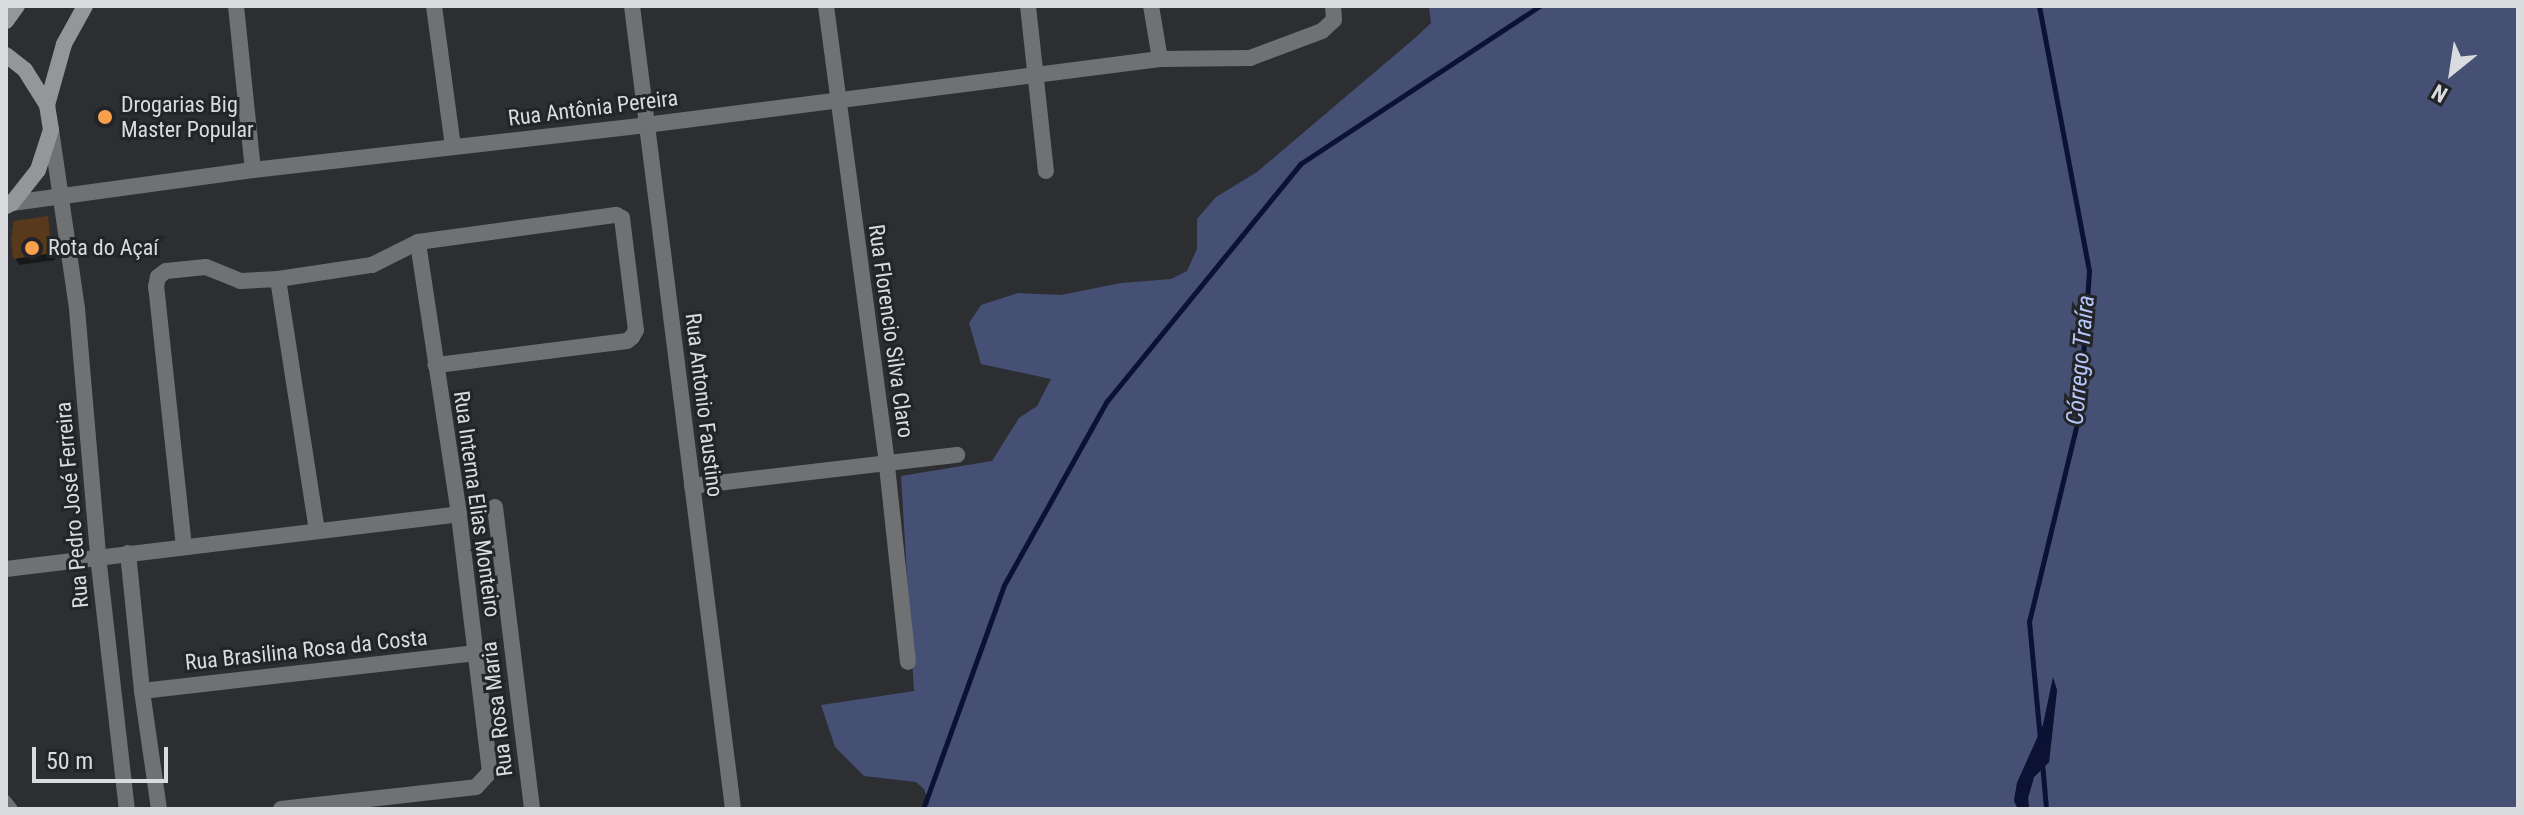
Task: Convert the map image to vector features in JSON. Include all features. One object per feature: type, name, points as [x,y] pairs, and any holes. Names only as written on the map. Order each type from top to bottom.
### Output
[{"type":"main road","points":[[6,21],[17,6]]},
{"type":"main road","points":[[47,105],[64,44],[85,6]]},
{"type":"main road","points":[[6,55],[25,70],[47,105],[51,130],[38,170],[9,204]]},
{"type":"street","points":[[236,6],[253,170]]},
{"type":"street","points":[[434,6],[453,147]]},
{"type":"street","name":"Rua Antonio Faustino","points":[[632,6],[733,809]]},
{"type":"street","name":"Rua Florencio Silva Claro","points":[[826,6],[887,466],[908,662]]},
{"type":"street","points":[[1028,6],[1046,171]]},
{"type":"street","points":[[1151,6],[1160,59]]},
{"type":"street","name":"Rua Antônia Pereira","points":[[9,204],[253,170],[646,125],[1160,59],[1250,58],[1322,31],[1334,20],[1333,6]]},
{"type":"street","name":"Rua Pedro José Ferreira","points":[[51,130],[77,309],[98,556],[127,809]]},
{"type":"street","points":[[184,547],[156,287],[158,277],[166,271],[206,267],[240,281],[278,279],[372,265],[418,242],[616,215],[625,225],[636,330],[627,341],[436,365]]},
{"type":"street","name":"Rua Interna Elias Monteiro","points":[[281,809],[476,787],[490,772],[459,514],[418,242]]},
{"type":"street","points":[[278,279],[317,531]]},
{"type":"street","points":[[692,486],[887,466],[957,455]]},
{"type":"street","name":"Rua Rosa Maria","points":[[495,507],[532,809]]},
{"type":"street","points":[[6,569],[459,514]]},
{"type":"street","points":[[128,553],[142,691],[159,809]]},
{"type":"street","name":"Rua Brasilina Rosa da Costa","points":[[142,691],[474,653]]},
{"type":"lane","points":[[6,800],[13,809]]},
{"type":"shaded area","points":[[1429,6],[2518,6],[2518,809],[2029,809],[2028,798],[2034,777],[2049,762],[2057,690],[2053,679],[2043,725],[2017,783],[2014,801],[2018,809],[922,809],[929,804],[924,789],[916,782],[864,776],[835,747],[821,705],[914,691],[901,476],[992,461],[1019,418],[1037,406],[1051,379],[981,364],[969,323],[981,305],[1018,293],[1061,295],[1121,283],[1171,279],[1187,271],[1197,249],[1197,219],[1216,197],[1257,172],[1415,38],[1431,23]]},
{"type":"shaded area","points":[[2053,677],[2057,690],[2049,762],[2034,777],[2028,798],[2029,809],[2018,809],[2014,801],[2017,783],[2043,725]]},
{"type":"building","points":[[48,216],[52,253],[13,259],[11,238],[14,221]]},
{"type":"waterway","points":[[923,809],[1004,585],[1107,401],[1300,164],[1540,6]]},
{"type":"waterway","name":"Córrego Traíra","points":[[2039,6],[2089,271],[2079,415],[2029,621],[2040,740]]},
{"type":"waterway","name":"Córrego Traíra","points":[[2042,762],[2046,809]]},
{"type":"place","name":"Drogarias Big Master Popular","points":[[105,117]]},
{"type":"place","name":"Rota do Açaí","points":[[32,248]]}]
